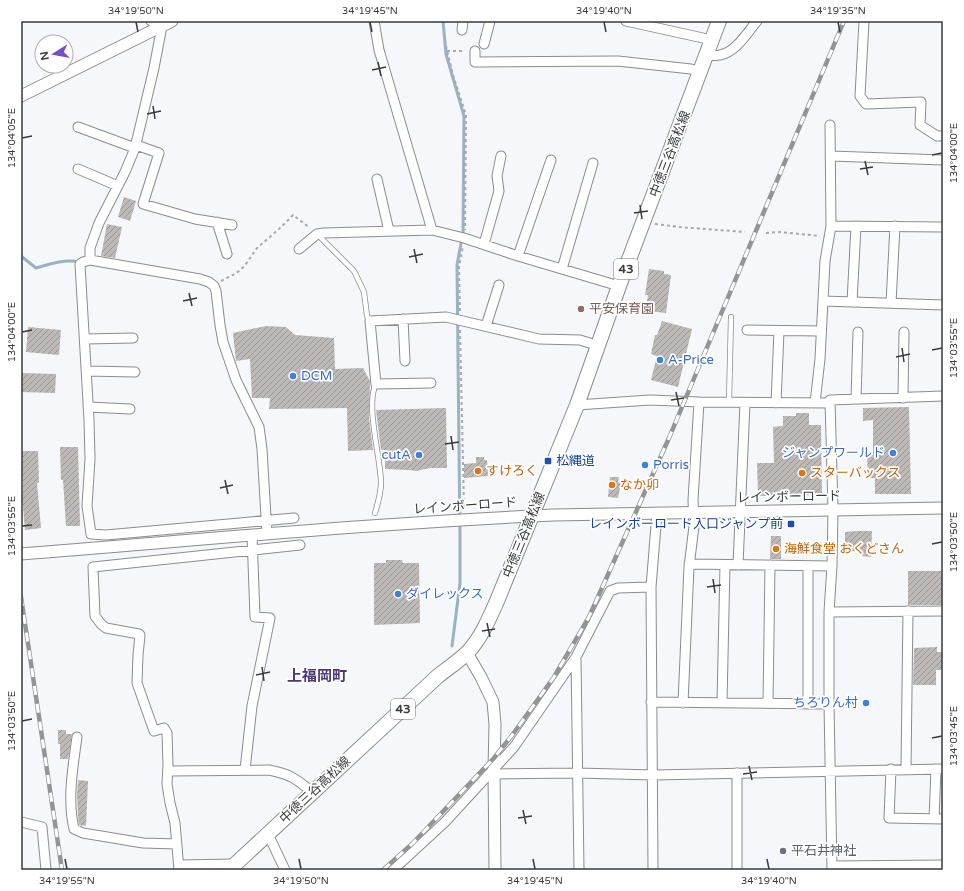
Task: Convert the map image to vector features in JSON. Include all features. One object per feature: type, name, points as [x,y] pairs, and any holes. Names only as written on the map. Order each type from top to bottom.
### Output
[{"type":"main road","name":"中徳三谷高松線","points":[[231,867],[313,793],[438,676],[467,653],[486,624],[577,405],[619,286],[708,54],[719,21]]},
{"type":"street","points":[[151,21],[162,26]]},
{"type":"street","points":[[21,96],[172,21]]},
{"type":"street","points":[[374,21],[379,50],[432,230]]},
{"type":"street","points":[[484,44],[490,21]]},
{"type":"street","points":[[626,21],[712,40]]},
{"type":"street","points":[[708,54],[719,55],[729,52],[757,21]]},
{"type":"street","points":[[864,21],[860,96],[866,104],[921,102],[920,125],[938,136],[943,136]]},
{"type":"street","points":[[90,260],[90,248],[98,224],[125,172],[135,146],[154,68],[162,26]]},
{"type":"street","points":[[475,51],[475,62],[618,61],[691,69],[701,72]]},
{"type":"street","points":[[815,403],[822,331],[825,260],[831,226],[830,125]]},
{"type":"street","points":[[78,127],[160,153],[142,204],[195,218],[232,225]]},
{"type":"street","points":[[484,244],[498,191],[497,176],[501,156]]},
{"type":"street","points":[[831,156],[943,160]]},
{"type":"street","points":[[518,256],[551,160]]},
{"type":"street","points":[[562,269],[593,163]]},
{"type":"street","points":[[78,169],[118,186]]},
{"type":"street","points":[[377,179],[389,231]]},
{"type":"street","points":[[217,222],[227,254]]},
{"type":"street","points":[[831,226],[943,227]]},
{"type":"street","points":[[852,302],[856,226]]},
{"type":"street","points":[[891,303],[895,226]]},
{"type":"street","points":[[300,249],[317,234],[432,230],[464,238],[518,256],[619,286]]},
{"type":"street","points":[[267,534],[267,520],[262,449],[259,427],[236,380],[223,342],[218,296],[213,285],[200,279],[90,260],[80,264],[90,458],[87,506],[91,534],[106,535],[267,520],[294,518]]},
{"type":"street","points":[[486,326],[498,285]]},
{"type":"street","points":[[823,301],[943,305]]},
{"type":"street","points":[[431,383],[376,384],[370,321],[446,317],[539,339],[580,340],[599,346]]},
{"type":"street","points":[[403,319],[405,361]]},
{"type":"street","points":[[746,330],[822,331]]},
{"type":"street","points":[[776,403],[779,330]]},
{"type":"street","points":[[856,399],[858,332]]},
{"type":"street","points":[[903,398],[904,332]]},
{"type":"street","points":[[85,339],[133,338]]},
{"type":"street","points":[[86,371],[135,372]]},
{"type":"street","points":[[940,867],[832,868],[829,612],[833,510],[830,400],[943,396]]},
{"type":"street","points":[[577,405],[650,400],[745,403],[830,403]]},
{"type":"street","points":[[683,702],[689,564],[694,526],[693,500],[699,402]]},
{"type":"street","points":[[738,565],[745,403]]},
{"type":"street","points":[[88,407],[130,409]]},
{"type":"street","name":"レインボーロード","points":[[21,554],[252,535],[532,516],[943,508]]},
{"type":"street","points":[[654,870],[651,702],[651,588],[657,513]]},
{"type":"street","points":[[246,770],[252,706],[270,618],[255,617],[251,550],[252,535]]},
{"type":"street","points":[[231,867],[179,868],[175,823],[167,788],[168,771],[166,730],[162,728],[154,731],[137,683],[140,634],[106,628],[94,616],[93,567],[300,545]]},
{"type":"street","points":[[689,564],[832,566]]},
{"type":"street","points":[[722,703],[725,565]]},
{"type":"street","points":[[768,703],[770,565]]},
{"type":"street","points":[[808,566],[808,704]]},
{"type":"street","points":[[393,870],[445,822],[494,772],[514,747],[576,657],[610,591],[618,588],[651,588]]},
{"type":"street","points":[[906,769],[908,611]]},
{"type":"street","points":[[829,612],[943,611]]},
{"type":"street","points":[[467,653],[493,702],[495,724],[495,870]]},
{"type":"street","points":[[576,657],[579,870]]},
{"type":"street","points":[[651,702],[829,704]]},
{"type":"street","points":[[77,736],[71,801],[74,830],[83,833],[143,843],[177,844]]},
{"type":"street","points":[[494,772],[653,775],[891,769],[939,769],[938,819],[889,818],[891,769]]},
{"type":"street","points":[[168,771],[269,770],[284,773],[299,780],[313,793]]},
{"type":"street","points":[[737,773],[737,870]]},
{"type":"street","points":[[21,822],[42,827],[46,870]]},
{"type":"street","points":[[268,834],[285,870]]},
{"type":"lane","points":[[317,234],[354,271],[364,292],[367,316],[370,321]]},
{"type":"lane","points":[[729,402],[730,317]]},
{"type":"lane","points":[[375,513],[381,486],[373,402],[373,390],[376,384]]},
{"type":"path","points":[[446,46],[466,115],[464,238],[459,267],[458,319],[464,507]]},
{"type":"path","points":[[447,51],[475,51]]},
{"type":"path","points":[[213,285],[236,273],[245,265],[250,256],[258,248],[280,230],[294,215],[317,234]]},
{"type":"path","points":[[644,222],[679,227],[744,232]]},
{"type":"path","points":[[766,233],[780,232],[829,237]]},
{"type":"building","points":[[124,197],[136,201],[130,221],[118,217]]},
{"type":"building","points":[[107,224],[122,227],[115,258],[101,256]]},
{"type":"building","points":[[649,269],[664,271],[664,274],[671,275],[666,313],[648,311],[648,308],[646,308],[648,295],[645,295]]},
{"type":"building","points":[[662,321],[692,329],[678,387],[651,380],[657,356],[651,354],[655,335],[657,335]]},
{"type":"building","points":[[266,326],[286,327],[295,335],[334,338],[335,369],[363,368],[370,381],[369,418],[373,450],[348,451],[347,408],[269,409],[270,398],[252,398],[250,359],[236,361],[233,333]]},
{"type":"building","points":[[28,327],[61,330],[59,355],[26,352]]},
{"type":"building","points":[[21,373],[56,374],[55,393],[21,392]]},
{"type":"building","points":[[909,407],[911,494],[875,494],[875,478],[868,478],[867,455],[873,455],[873,420],[863,421],[863,408]]},
{"type":"building","points":[[446,408],[447,468],[430,468],[416,471],[385,469],[385,450],[381,450],[376,410]]},
{"type":"building","points":[[796,413],[809,413],[809,425],[821,425],[822,495],[758,496],[757,463],[774,463],[773,427],[783,426],[783,416],[796,416]]},
{"type":"building","points":[[60,447],[78,447],[80,526],[66,526],[63,480],[61,480]]},
{"type":"building","points":[[22,451],[38,451],[39,483],[37,483],[41,528],[25,530],[22,495]]},
{"type":"building","points":[[476,457],[484,457],[484,460],[487,460],[488,476],[464,478],[464,464],[476,463]]},
{"type":"building","points":[[610,477],[619,477],[618,482],[621,483],[618,498],[608,497]]},
{"type":"building","points":[[872,531],[871,557],[862,556],[862,551],[845,551],[845,532]]},
{"type":"building","name":"海鮮食堂 おくどさん","points":[[771,536],[781,536],[781,559],[770,559]]},
{"type":"building","points":[[386,560],[402,560],[403,563],[419,563],[420,623],[374,625],[374,563],[386,563]]},
{"type":"building","points":[[908,571],[943,571],[943,605],[908,605]]},
{"type":"building","points":[[937,647],[937,652],[943,652],[943,670],[936,670],[936,685],[913,685],[914,648]]},
{"type":"building","points":[[58,730],[66,730],[66,734],[72,734],[68,759],[60,759]]},
{"type":"building","points":[[78,780],[88,781],[86,826],[79,825],[77,795]]},
{"type":"waterway","points":[[443,21],[446,54],[464,116],[463,233],[457,265],[460,583],[452,646]]},
{"type":"waterway","points":[[21,256],[36,268],[63,262],[79,262]]},
{"type":"railway","points":[[383,870],[412,844],[494,758],[554,677],[589,617],[669,438],[844,21]]},
{"type":"railway","points":[[21,597],[62,870]]},
{"type":"place","name":"平安保育園","points":[[581,309]]},
{"type":"place","name":"A-Price","points":[[660,360]]},
{"type":"place","name":"DCM","points":[[293,376]]},
{"type":"place","name":"ジャンプワールド","points":[[893,453]]},
{"type":"place","name":"cutA","points":[[419,455]]},
{"type":"place","name":"松縄道","points":[[548,461]]},
{"type":"place","name":"Porris","points":[[645,465]]},
{"type":"place","name":"すけろく","points":[[478,471]]},
{"type":"place","name":"スターバックス","points":[[802,473]]},
{"type":"place","name":"なか卯","points":[[612,485]]},
{"type":"place","name":"レインボーロード入口ジャンプ前","points":[[791,524]]},
{"type":"place","name":"海鮮食堂 おくどさん","points":[[776,549]]},
{"type":"place","name":"ダイレックス","points":[[398,594]]},
{"type":"place","name":"ちろりん村","points":[[866,703]]},
{"type":"place","name":"平石井神社","points":[[783,851]]},
{"type":"district","name":"上福岡町","points":[[317,676]]}]
